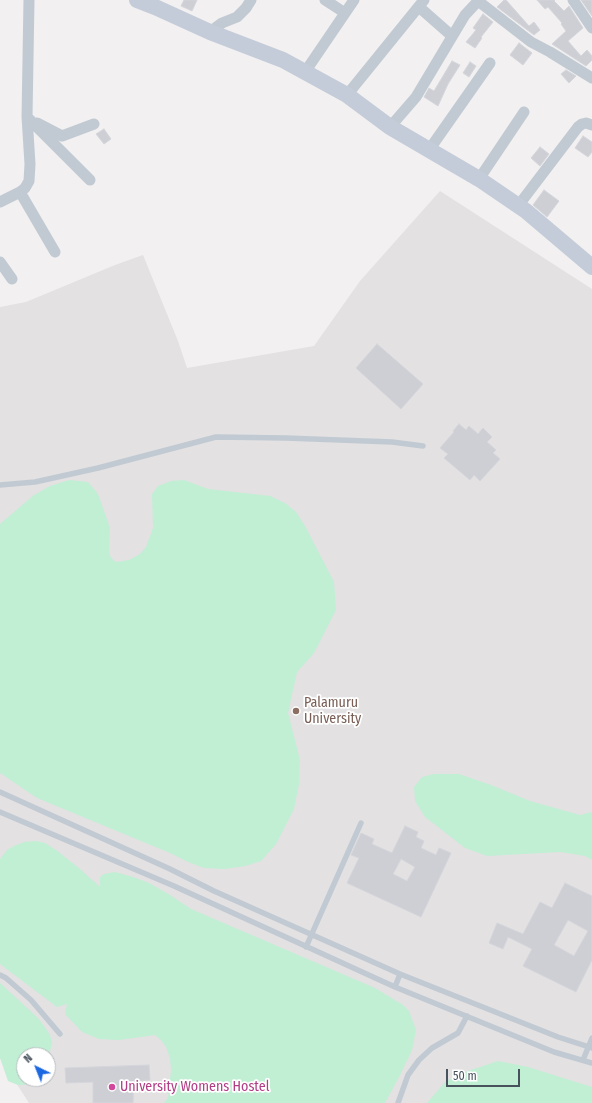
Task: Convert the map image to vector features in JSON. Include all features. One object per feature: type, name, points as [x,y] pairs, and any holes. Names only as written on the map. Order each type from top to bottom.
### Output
[{"type":"street","points":[[0,202],[20,192],[25,188],[29,181],[30,164],[27,117],[29,0]]},
{"type":"street","points":[[137,0],[210,32],[283,60],[347,95],[390,127],[479,179],[518,206],[592,267]]},
{"type":"street","points":[[210,32],[222,23],[237,17],[246,8],[251,0]]},
{"type":"street","points":[[325,0],[345,13]]},
{"type":"street","points":[[305,72],[354,0]]},
{"type":"street","points":[[573,0],[592,28]]},
{"type":"street","points":[[390,127],[416,97],[465,16],[479,1],[530,42],[550,52],[592,78]]},
{"type":"street","points":[[347,95],[421,4],[452,36]]},
{"type":"street","points":[[429,150],[490,63]]},
{"type":"street","points":[[479,179],[524,112]]},
{"type":"street","points":[[27,117],[62,136],[94,124]]},
{"type":"street","points":[[27,117],[90,180]]},
{"type":"street","points":[[518,206],[578,127],[586,123],[592,125]]},
{"type":"street","points":[[20,192],[55,252]]},
{"type":"street","points":[[0,262],[12,279]]},
{"type":"lane","points":[[0,485],[35,482],[91,470],[216,437],[392,442],[423,446]]},
{"type":"lane","points":[[0,792],[170,869],[214,891],[400,974],[558,1037],[590,1047]]},
{"type":"lane","points":[[0,812],[174,886],[395,987],[554,1052],[592,1063]]},
{"type":"lane","points":[[306,947],[360,823]]},
{"type":"lane","points":[[395,987],[400,974]]},
{"type":"lane","points":[[0,975],[6,978],[32,1000],[60,1034]]},
{"type":"lane","points":[[398,1103],[408,1075],[419,1060],[432,1048],[458,1033],[467,1016]]},
{"type":"lane","points":[[583,1060],[590,1047],[592,1038]]},
{"type":"shaded area","name":"Palamuru University","points":[[440,191],[592,289],[592,1103],[29,1103],[19,1087],[56,1087],[56,1047],[16,1047],[16,1083],[0,1058],[0,307],[26,302],[143,255],[178,341],[187,368],[314,346],[360,281]]},
{"type":"green space","points":[[69,480],[88,482],[98,494],[110,528],[109,549],[110,556],[114,561],[129,560],[140,554],[146,547],[153,528],[152,494],[158,486],[171,481],[184,480],[208,489],[270,496],[285,503],[296,512],[305,526],[334,582],[336,610],[314,653],[297,672],[288,713],[300,760],[299,784],[294,809],[276,844],[261,861],[245,866],[225,869],[204,868],[37,798],[0,773],[0,524],[34,495],[50,486]]},
{"type":"green space","points":[[434,774],[459,774],[530,801],[580,815],[592,812],[592,860],[585,856],[560,852],[487,856],[465,848],[425,817],[415,801],[414,787],[422,777]]},
{"type":"green space","points":[[36,841],[45,843],[56,850],[100,887],[100,877],[104,874],[115,872],[149,883],[191,909],[375,988],[403,1005],[409,1011],[416,1030],[412,1050],[385,1103],[164,1103],[168,1098],[171,1070],[170,1058],[166,1047],[161,1040],[155,1035],[119,1040],[99,1039],[82,1032],[65,1014],[67,1004],[57,1007],[0,964],[0,859],[7,850],[14,846],[24,842]]},
{"type":"green space","points":[[0,983],[39,1019],[50,1035],[52,1042],[51,1047],[16,1047],[16,1084],[8,1081],[0,1058]]},
{"type":"green space","points":[[498,1061],[528,1067],[592,1087],[592,1103],[427,1103],[446,1081],[465,1072]]},
{"type":"building","points":[[184,0],[197,0],[192,11],[181,6]]},
{"type":"building","points":[[504,0],[506,0],[529,26],[534,22],[540,30],[534,35],[497,7]]},
{"type":"building","points":[[537,0],[555,0],[554,1],[564,11],[569,6],[583,28],[568,41],[581,56],[587,50],[592,56],[592,60],[586,66],[552,44],[566,31],[561,24],[562,23],[548,7],[545,9]]},
{"type":"building","points":[[581,0],[592,0],[592,16]]},
{"type":"building","points":[[483,14],[493,22],[481,37],[482,38],[475,48],[466,42],[476,30],[473,28]]},
{"type":"building","points":[[519,43],[532,53],[523,65],[510,55]]},
{"type":"building","points":[[452,61],[460,65],[448,84],[438,106],[424,97],[429,88],[434,91]]},
{"type":"building","points":[[470,62],[476,66],[469,77],[463,73]]},
{"type":"building","points":[[566,70],[576,76],[569,83],[561,74]]},
{"type":"building","points":[[104,129],[111,139],[104,144],[96,134]]},
{"type":"building","points":[[583,136],[592,142],[592,152],[588,157],[575,148]]},
{"type":"building","points":[[540,147],[549,154],[540,166],[531,158]]},
{"type":"building","points":[[544,190],[559,201],[547,217],[533,205]]},
{"type":"building","points":[[377,344],[423,384],[401,409],[356,368]]},
{"type":"building","points":[[459,424],[466,430],[469,426],[478,434],[483,428],[492,437],[487,442],[496,450],[493,453],[500,459],[480,481],[474,475],[470,480],[444,458],[448,454],[440,448]]},
{"type":"building","points":[[405,826],[418,832],[416,837],[424,841],[421,848],[436,855],[439,848],[451,853],[421,917],[347,883],[359,858],[351,855],[361,833],[374,839],[372,844],[392,853]],"holes":[[[401,859],[415,867],[407,881],[393,874]]]},
{"type":"building","points":[[565,883],[592,896],[592,960],[576,992],[523,966],[532,949],[508,937],[503,949],[489,943],[497,923],[523,934],[540,902],[552,908]],"holes":[[[568,920],[588,931],[574,956],[554,945]]]},
{"type":"building","name":"University Womens Hostel","points":[[149,1065],[150,1080],[134,1081],[133,1103],[93,1103],[93,1082],[66,1083],[65,1068]]},
{"type":"place","name":"Palamuru University","points":[[296,711]]},
{"type":"place","name":"University Womens Hostel","points":[[112,1087]]}]
